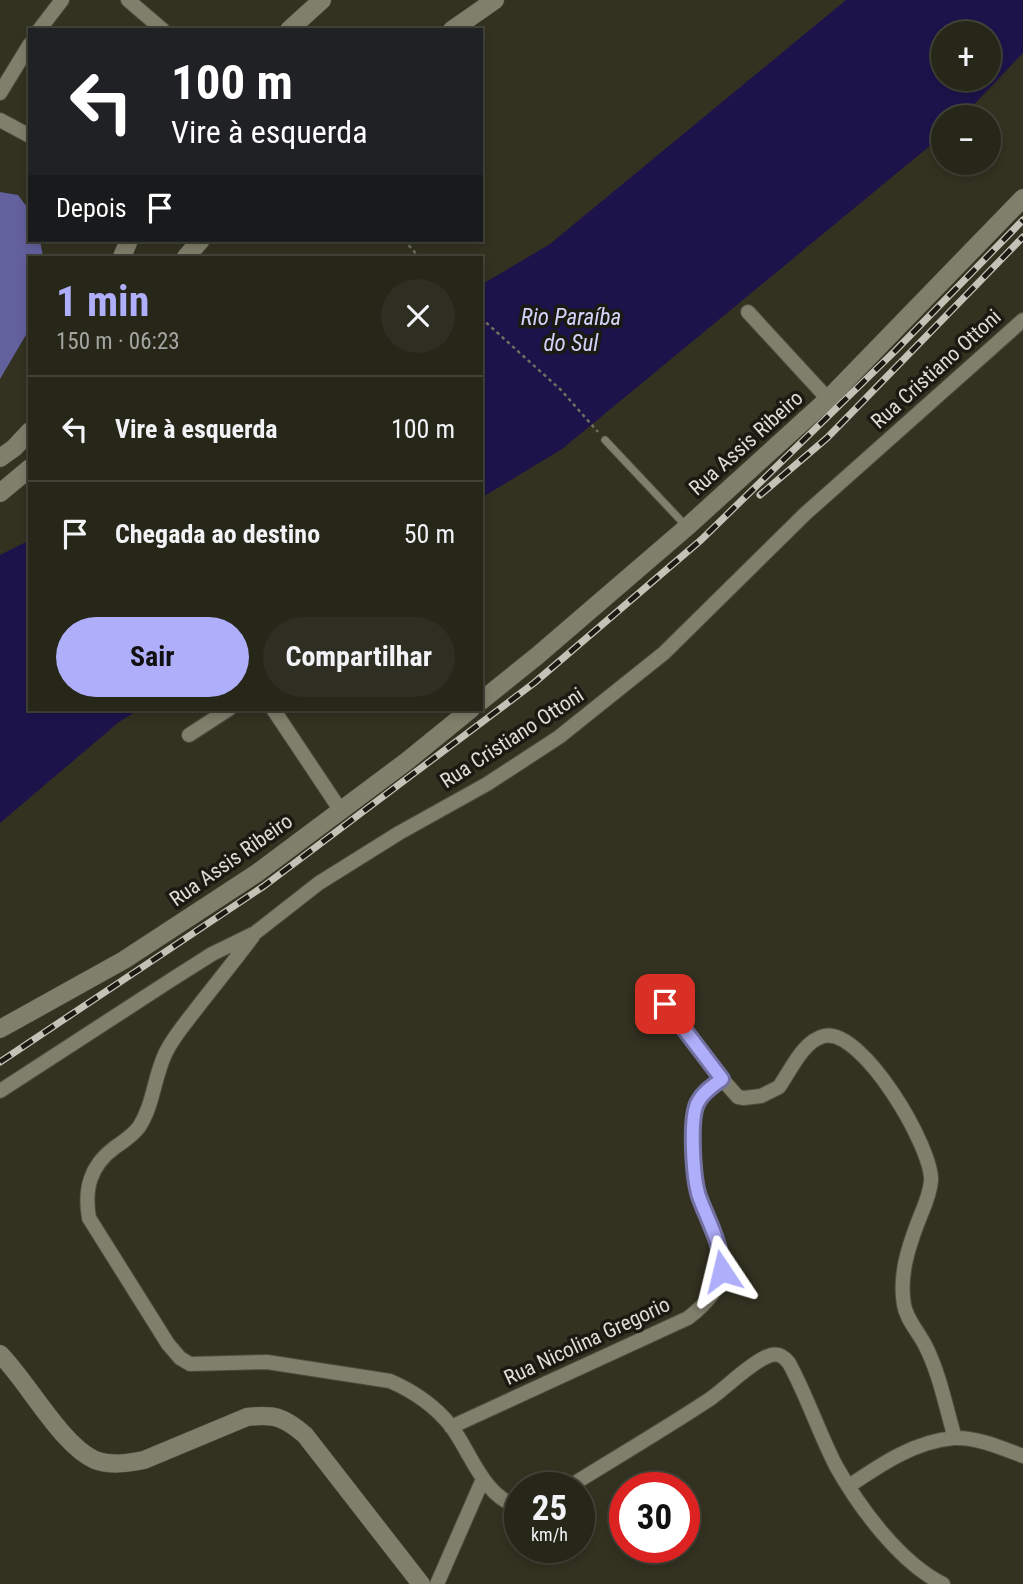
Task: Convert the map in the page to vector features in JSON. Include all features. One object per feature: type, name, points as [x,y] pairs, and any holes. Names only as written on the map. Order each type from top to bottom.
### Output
[{"type":"street","points":[[41,28],[62,0]]},
{"type":"street","points":[[128,0],[161,28]]},
{"type":"street","points":[[291,28],[322,0]]},
{"type":"street","points":[[455,28],[495,0]]},
{"type":"street","points":[[0,93],[28,47]]},
{"type":"street","points":[[0,121],[28,135]]},
{"type":"street","name":"Rua Assis Ribeiro","points":[[483,699],[687,527],[828,399],[1023,198]]},
{"type":"street","points":[[748,312],[828,399]]},
{"type":"street","name":"Rua Cristiano Ottoni","points":[[0,1091],[171,979],[212,954],[256,933],[319,883],[399,833],[487,784],[559,737],[664,653],[805,514],[1023,320]]},
{"type":"street","points":[[0,458],[28,433]]},
{"type":"street","points":[[0,493],[28,469]]},
{"type":"street","points":[[189,735],[226,711]]},
{"type":"street","points":[[274,711],[341,811]]},
{"type":"street","name":"Rua Assis Ribeiro","points":[[1,1029],[124,960],[257,873],[468,711]]},
{"type":"street","points":[[256,933],[166,1051],[152,1099],[138,1129],[102,1157],[92,1173],[87,1185],[89,1218],[162,1334],[184,1362],[202,1365],[267,1362],[390,1381],[407,1388],[451,1427],[483,1479],[504,1501]]},
{"type":"street","points":[[651,985],[738,1097],[761,1096],[772,1092],[779,1087],[812,1041],[830,1035],[848,1041],[868,1059],[903,1111],[926,1154],[931,1182],[903,1269],[903,1303],[908,1319],[926,1346],[955,1438]]},
{"type":"street","name":"Rua Nicolina Gregorio","points":[[451,1427],[688,1318],[715,1293],[722,1271],[722,1259],[698,1196],[695,1181],[694,1119],[698,1102],[722,1079]]},
{"type":"street","points":[[0,1354],[14,1368],[66,1437],[95,1460],[127,1464],[144,1460],[247,1418],[265,1415],[291,1424],[305,1436],[335,1472],[421,1584]]},
{"type":"street","points":[[593,1472],[711,1398],[755,1363],[773,1355],[784,1357],[836,1465],[870,1516],[906,1559],[926,1576],[943,1584]]},
{"type":"street","points":[[849,1486],[909,1450],[955,1438],[985,1443],[1023,1455]]},
{"type":"street","points":[[437,1584],[483,1479]]},
{"type":"lane","points":[[605,439],[687,527]]},
{"type":"path","points":[[406,242],[418,256]]},
{"type":"path","points":[[483,319],[561,390],[605,439]]},
{"type":"shaded area","points":[[0,192],[18,195],[28,208],[28,242],[40,242],[43,256],[28,256],[28,331],[0,379]]},
{"type":"water","name":"Rio Paraíba do Sul","points":[[846,0],[1023,0],[1023,53],[1001,76],[1001,21],[931,21],[931,91],[987,91],[973,105],[931,105],[931,145],[562,449],[483,497],[483,284],[550,244]]},
{"type":"water","points":[[28,541],[28,711],[137,711],[119,722],[0,823],[0,555]]},
{"type":"railway","points":[[0,1062],[264,886],[534,683],[701,540],[896,350],[1023,220]]},
{"type":"railway","points":[[760,495],[827,438],[1023,237]]},
{"type":"route","points":[[665,1004],[722,1079],[706,1092],[695,1108],[693,1159],[698,1196],[719,1247],[722,1271]]}]
